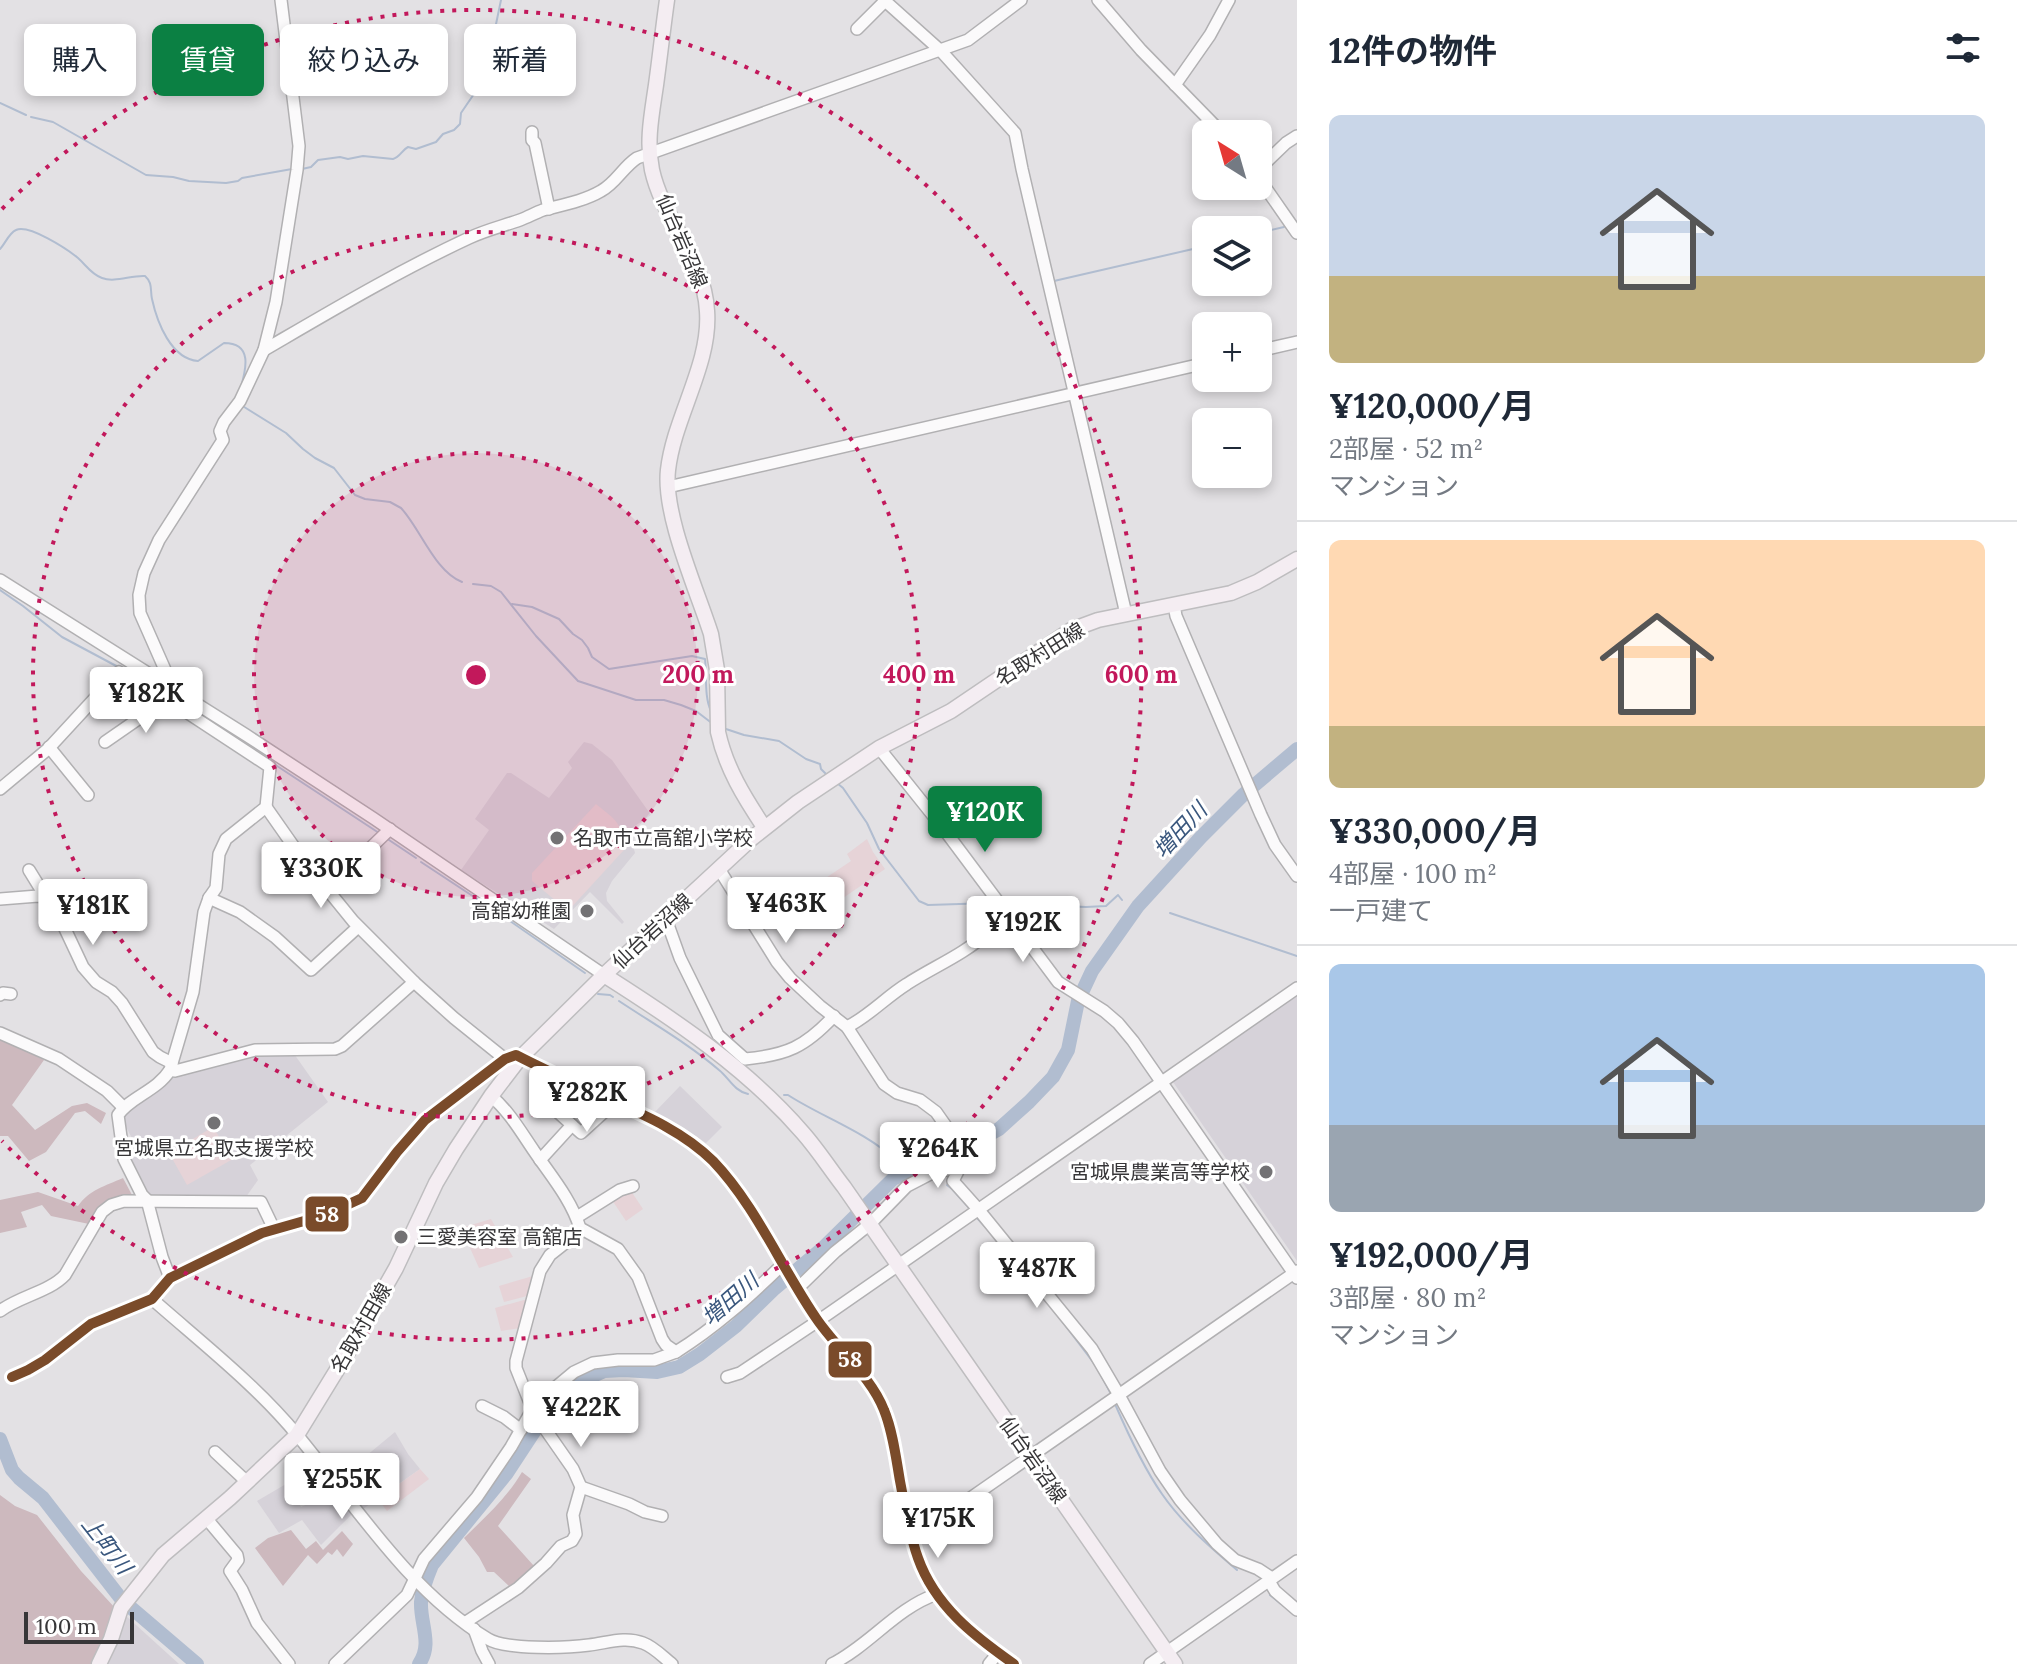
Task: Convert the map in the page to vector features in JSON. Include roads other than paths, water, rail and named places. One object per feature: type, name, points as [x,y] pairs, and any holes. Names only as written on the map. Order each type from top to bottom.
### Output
[{"type":"main road","name":"仙台岩沼線","points":[[667,0],[650,130],[650,153],[660,193],[699,271],[708,315],[701,359],[673,444],[668,487],[678,536],[715,651],[718,725],[726,761],[764,827],[604,975],[721,1057],[771,1100],[803,1133],[1171,1658]]},
{"type":"main road","name":"名取村田線","points":[[764,827],[879,748],[951,711],[1071,630],[1126,614],[1175,610],[1244,588],[1297,559]]},
{"type":"main road","name":"名取村田線","points":[[99,1664],[127,1601],[163,1555],[297,1435],[396,1268],[436,1183],[491,1096],[520,1058],[604,975]]},
{"type":"street","points":[[172,696],[166,672],[140,613],[139,595],[144,573],[159,540],[223,440],[224,422],[238,404],[264,350],[276,302],[299,146],[281,0]]},
{"type":"street","points":[[857,29],[884,0],[941,51],[1015,133],[1126,614]]},
{"type":"street","points":[[264,350],[400,271],[491,228],[604,190],[628,163],[637,158],[968,40],[1021,0]]},
{"type":"street","points":[[1098,0],[1141,50],[1209,120]]},
{"type":"street","points":[[1175,85],[1210,35],[1229,0]]},
{"type":"street","points":[[532,132],[549,209]]},
{"type":"street","points":[[1272,156],[1297,136]]},
{"type":"street","points":[[1272,197],[1297,233]]},
{"type":"street","points":[[1272,348],[1297,342]]},
{"type":"street","points":[[668,487],[1192,366]]},
{"type":"street","points":[[0,580],[172,696],[270,767],[266,807],[327,890],[358,927],[414,982],[505,1059]]},
{"type":"street","points":[[1175,610],[1275,845],[1297,876]]},
{"type":"street","points":[[0,789],[51,749],[119,672],[172,696],[390,829],[604,975]]},
{"type":"street","points":[[105,742],[172,696]]},
{"type":"street","points":[[879,748],[1058,982],[1104,1011],[1133,1041],[1296,1274],[1198,1338],[913,1538]]},
{"type":"street","points":[[51,749],[88,795]]},
{"type":"street","points":[[170,1278],[147,1200],[124,1159],[118,1115],[123,1107],[166,1077],[193,992],[204,912],[216,888],[219,854],[226,839],[266,807]]},
{"type":"street","points":[[327,890],[390,829]]},
{"type":"street","points":[[719,869],[777,962],[800,987],[847,1027],[884,1084],[897,1093],[920,1100],[936,1112],[955,1139],[961,1164],[953,1181],[974,1212],[1092,1349],[1115,1398],[1180,1500],[1217,1544],[1235,1560],[1258,1569],[1270,1580],[1275,1591],[1297,1610]]},
{"type":"street","points":[[29,870],[45,896]]},
{"type":"street","points":[[0,899],[45,896],[51,899],[83,967],[122,1003],[153,1052],[175,1071],[255,1050],[335,1049],[414,982]]},
{"type":"street","points":[[209,898],[240,912],[275,937],[311,970],[358,927]]},
{"type":"street","points":[[847,1027],[908,983],[986,934],[1001,905]]},
{"type":"street","points":[[666,919],[680,958],[718,1035]]},
{"type":"street","points":[[727,1377],[740,1373],[818,1321],[1297,988]]},
{"type":"street","points":[[689,1033],[702,1026],[718,1035],[745,1059],[768,1057],[794,1050],[817,1034],[834,1016]]},
{"type":"street","points":[[0,1033],[59,1059],[107,1091],[123,1107]]},
{"type":"street","points":[[6,1378],[33,1374],[45,1360],[91,1324],[152,1299],[170,1278],[274,1229],[325,1215],[362,1198],[425,1120],[513,1055],[661,1124],[687,1140],[705,1154],[741,1196],[818,1321],[884,1408],[917,1556],[924,1573],[959,1621],[1014,1664]]},
{"type":"street","points":[[570,1081],[547,1110],[581,1133],[615,1102]]},
{"type":"street","points":[[491,1096],[505,1109],[559,1186],[578,1222],[618,1249],[638,1277],[662,1339],[676,1352]]},
{"type":"street","points":[[540,1160],[572,1125]]},
{"type":"street","points":[[796,1288],[907,1186],[932,1173],[961,1164]]},
{"type":"street","points":[[470,1626],[518,1588],[576,1534],[573,1515],[581,1487],[573,1469],[533,1412],[516,1368],[517,1354],[544,1263],[574,1236],[578,1222],[620,1190],[633,1186]]},
{"type":"street","points":[[0,1311],[13,1301],[59,1282],[97,1219],[111,1205],[124,1201],[261,1202],[274,1229]]},
{"type":"street","points":[[335,1664],[407,1595],[424,1559],[477,1497],[533,1412],[567,1378],[587,1365],[618,1360],[654,1360],[676,1352],[705,1334],[783,1266]]},
{"type":"street","points":[[152,1299],[269,1403],[378,1538],[432,1595],[470,1626],[500,1645],[566,1648],[631,1640],[643,1643],[672,1664]]},
{"type":"street","points":[[482,1406],[521,1430]]},
{"type":"street","points":[[215,1452],[247,1482]]},
{"type":"street","points":[[581,1487],[662,1516]]},
{"type":"street","points":[[206,1518],[237,1555],[238,1560],[230,1571],[257,1623],[289,1664]]},
{"type":"street","points":[[1150,1664],[1171,1658],[1297,1561]]},
{"type":"street","points":[[832,1664],[852,1652],[899,1613],[921,1599],[937,1594]]},
{"type":"street","points":[[470,1626],[489,1664]]},
{"type":"street","points":[[989,1664],[998,1653]]},
{"type":"waterway","points":[[302,169],[311,167],[318,160],[340,157],[393,159],[408,147],[416,149],[436,142],[443,134],[454,130],[476,91],[501,0]]},
{"type":"waterway","points":[[0,103],[26,115]]},
{"type":"waterway","points":[[31,117],[53,122],[146,175],[226,183],[292,169]]},
{"type":"waterway","points":[[1272,230],[1284,227]]},
{"type":"waterway","points":[[0,249],[14,231],[22,229],[57,244],[102,278],[112,280],[145,276],[150,284],[158,318],[167,338],[180,354],[198,361],[224,343],[240,347],[245,358],[241,387]]},
{"type":"waterway","points":[[1054,281],[1192,249]]},
{"type":"waterway","points":[[241,405],[334,468],[355,495],[390,502],[401,508],[444,569],[462,582]]},
{"type":"waterway","points":[[473,584],[491,586],[501,592],[578,681],[636,700],[664,700],[681,705],[696,711],[713,724]]},
{"type":"waterway","points":[[0,590],[62,637],[120,668]]},
{"type":"waterway","points":[[512,604],[532,607],[559,619],[582,640],[592,657],[609,669],[692,656],[705,659],[711,711]]},
{"type":"waterway","points":[[723,728],[779,741],[806,759],[820,764],[826,774]]},
{"type":"waterway","name":"増田川","points":[[419,1664],[426,1641],[422,1597],[432,1565],[507,1473],[549,1409],[567,1391],[604,1371],[657,1372],[679,1367],[700,1354],[824,1247],[893,1179],[999,1129],[1053,1077],[1068,1050],[1078,1001],[1092,971],[1138,906],[1244,794],[1297,749]]},
{"type":"waterway","points":[[274,764],[379,833]]},
{"type":"waterway","points":[[837,783],[867,823],[879,849],[919,901],[928,905],[991,903]]},
{"type":"waterway","points":[[386,838],[416,858]]},
{"type":"waterway","points":[[421,862],[506,918]]},
{"type":"waterway","points":[[1006,904],[1086,907],[1106,906],[1118,895],[1122,900]]},
{"type":"waterway","points":[[1170,913],[1297,956]]},
{"type":"waterway","points":[[510,921],[585,973]]},
{"type":"waterway","points":[[598,994],[613,997]]},
{"type":"waterway","points":[[619,1001],[695,1051],[735,1087],[748,1094]]},
{"type":"waterway","points":[[784,1095],[857,1133],[894,1159]]},
{"type":"waterway","name":"増田川","points":[[901,1166],[906,1172]]},
{"type":"waterway","points":[[947,1185],[971,1210]]},
{"type":"waterway","points":[[977,1218],[992,1234]]},
{"type":"waterway","points":[[1026,1277],[1037,1290]]},
{"type":"waterway","points":[[1049,1304],[1096,1366]]},
{"type":"waterway","points":[[1101,1375],[1111,1394]]},
{"type":"waterway","points":[[1115,1404],[1142,1462],[1170,1505],[1187,1525],[1237,1570]]},
{"type":"waterway","name":"上町川","points":[[0,1439],[12,1470],[43,1498],[122,1600],[197,1664]]},
{"type":"waterway","points":[[1270,1595],[1281,1604]]},
{"type":"place","name":"名取市立高舘小学校","points":[[557,838]]},
{"type":"place","name":"高舘幼稚園","points":[[587,911]]},
{"type":"place","name":"宮城県立名取支援学校","points":[[214,1123]]},
{"type":"place","name":"宮城県農業高等学校","points":[[1266,1172]]},
{"type":"place","name":"三愛美容室 高舘店","points":[[401,1237]]}]
